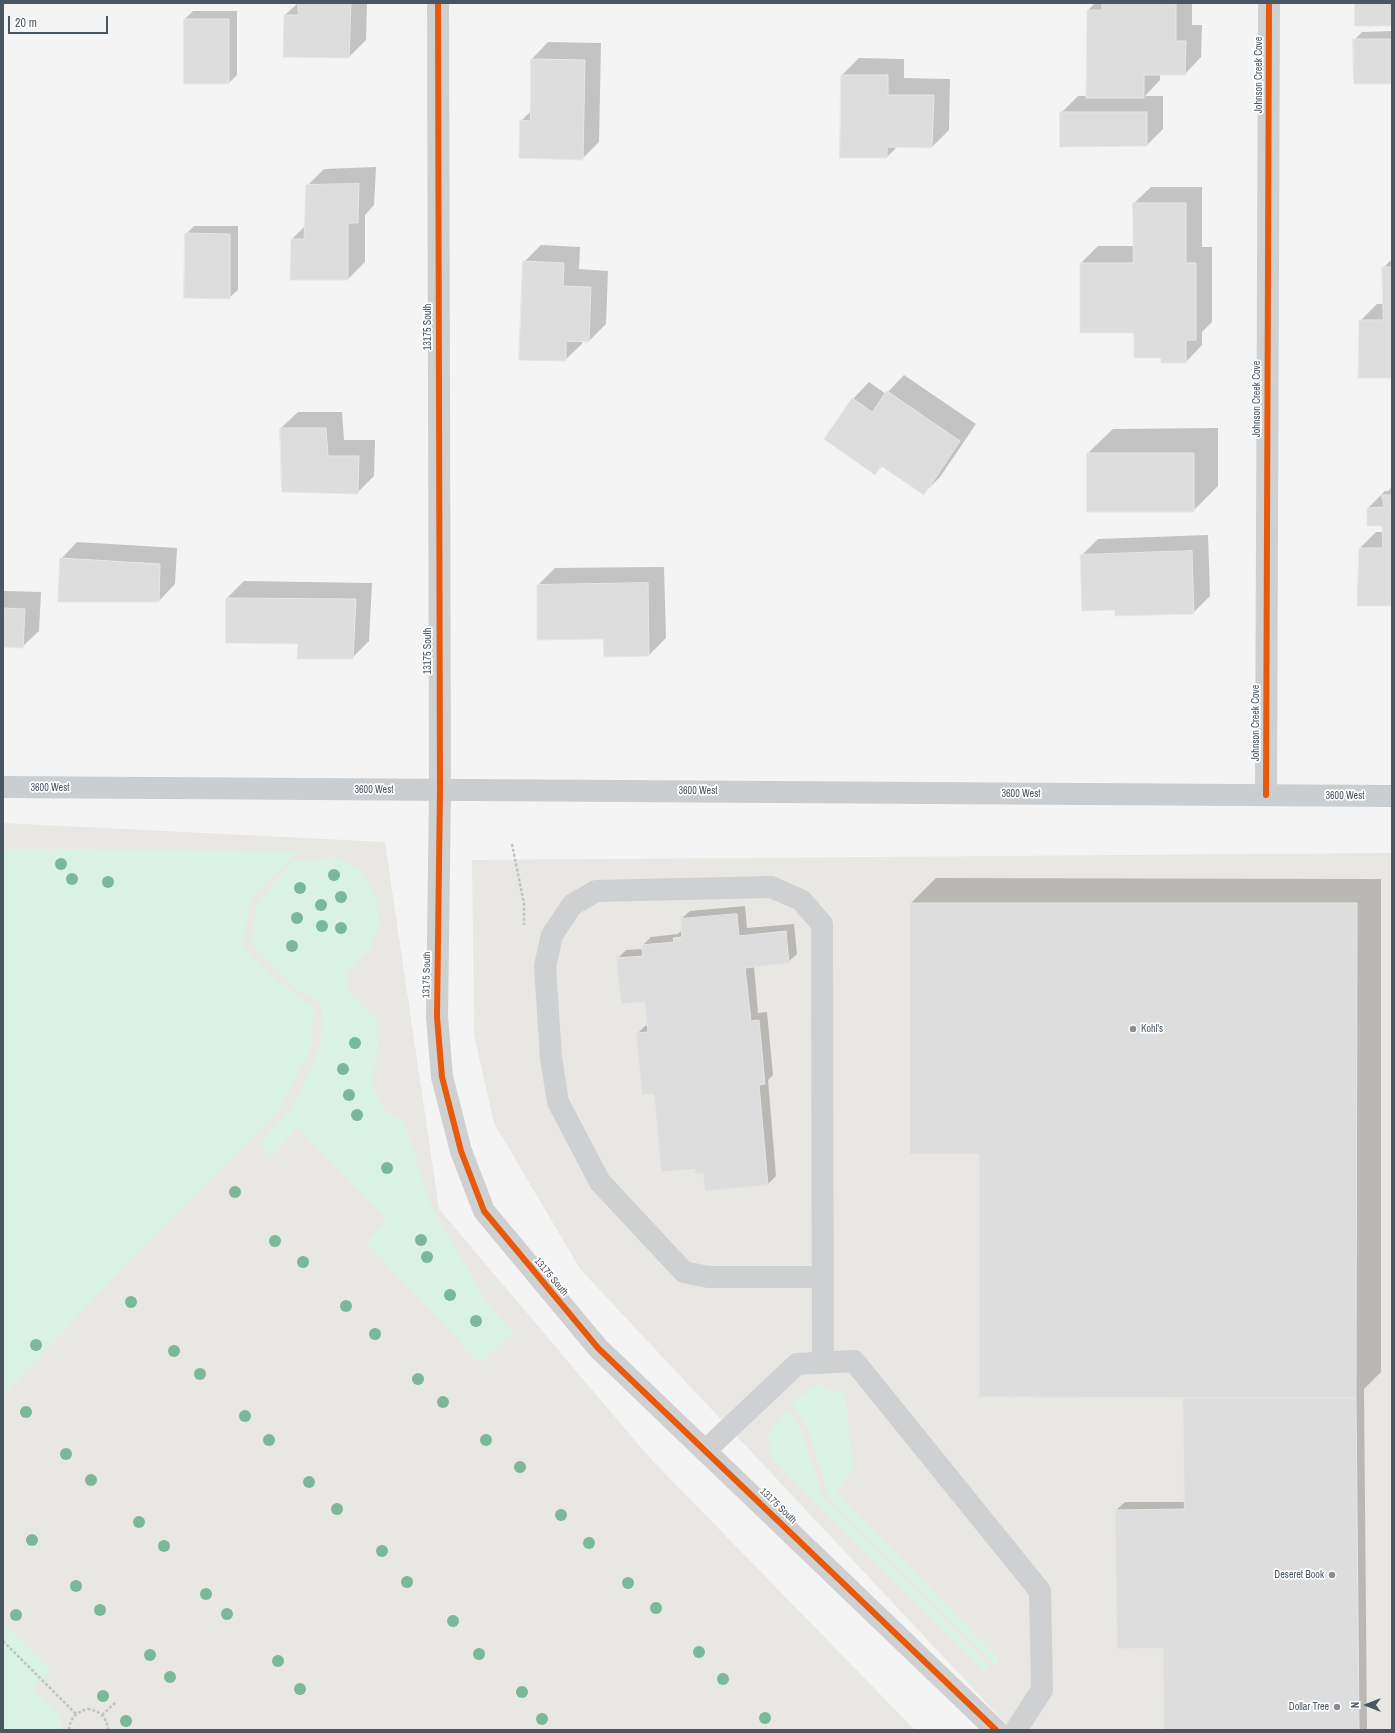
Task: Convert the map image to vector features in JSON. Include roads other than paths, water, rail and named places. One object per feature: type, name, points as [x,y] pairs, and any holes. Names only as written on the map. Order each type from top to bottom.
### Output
[{"type":"main road","name":"3600 West","points":[[3,787],[1392,796]]},
{"type":"street","name":"13175 South","points":[[438,3],[440,790],[437,1017],[442,1077],[461,1151],[484,1211],[598,1348],[996,1730]]},
{"type":"street","name":"Johnson Creek Cove","points":[[1266,795],[1269,3]]},
{"type":"street","points":[[823,1277],[708,1277],[684,1272],[600,1182],[558,1102],[551,1058],[545,966],[552,935],[572,905],[596,891],[770,887],[801,900],[822,924],[823,1277],[823,1362]]},
{"type":"street","points":[[705,1451],[797,1364],[854,1361],[1040,1591],[1042,1690],[1016,1730]]},
{"type":"place","name":"Kohl's","points":[[1133,1029]]},
{"type":"place","name":"Deseret Book","points":[[1332,1575]]},
{"type":"place","name":"Dollar Tree","points":[[1337,1707]]}]
